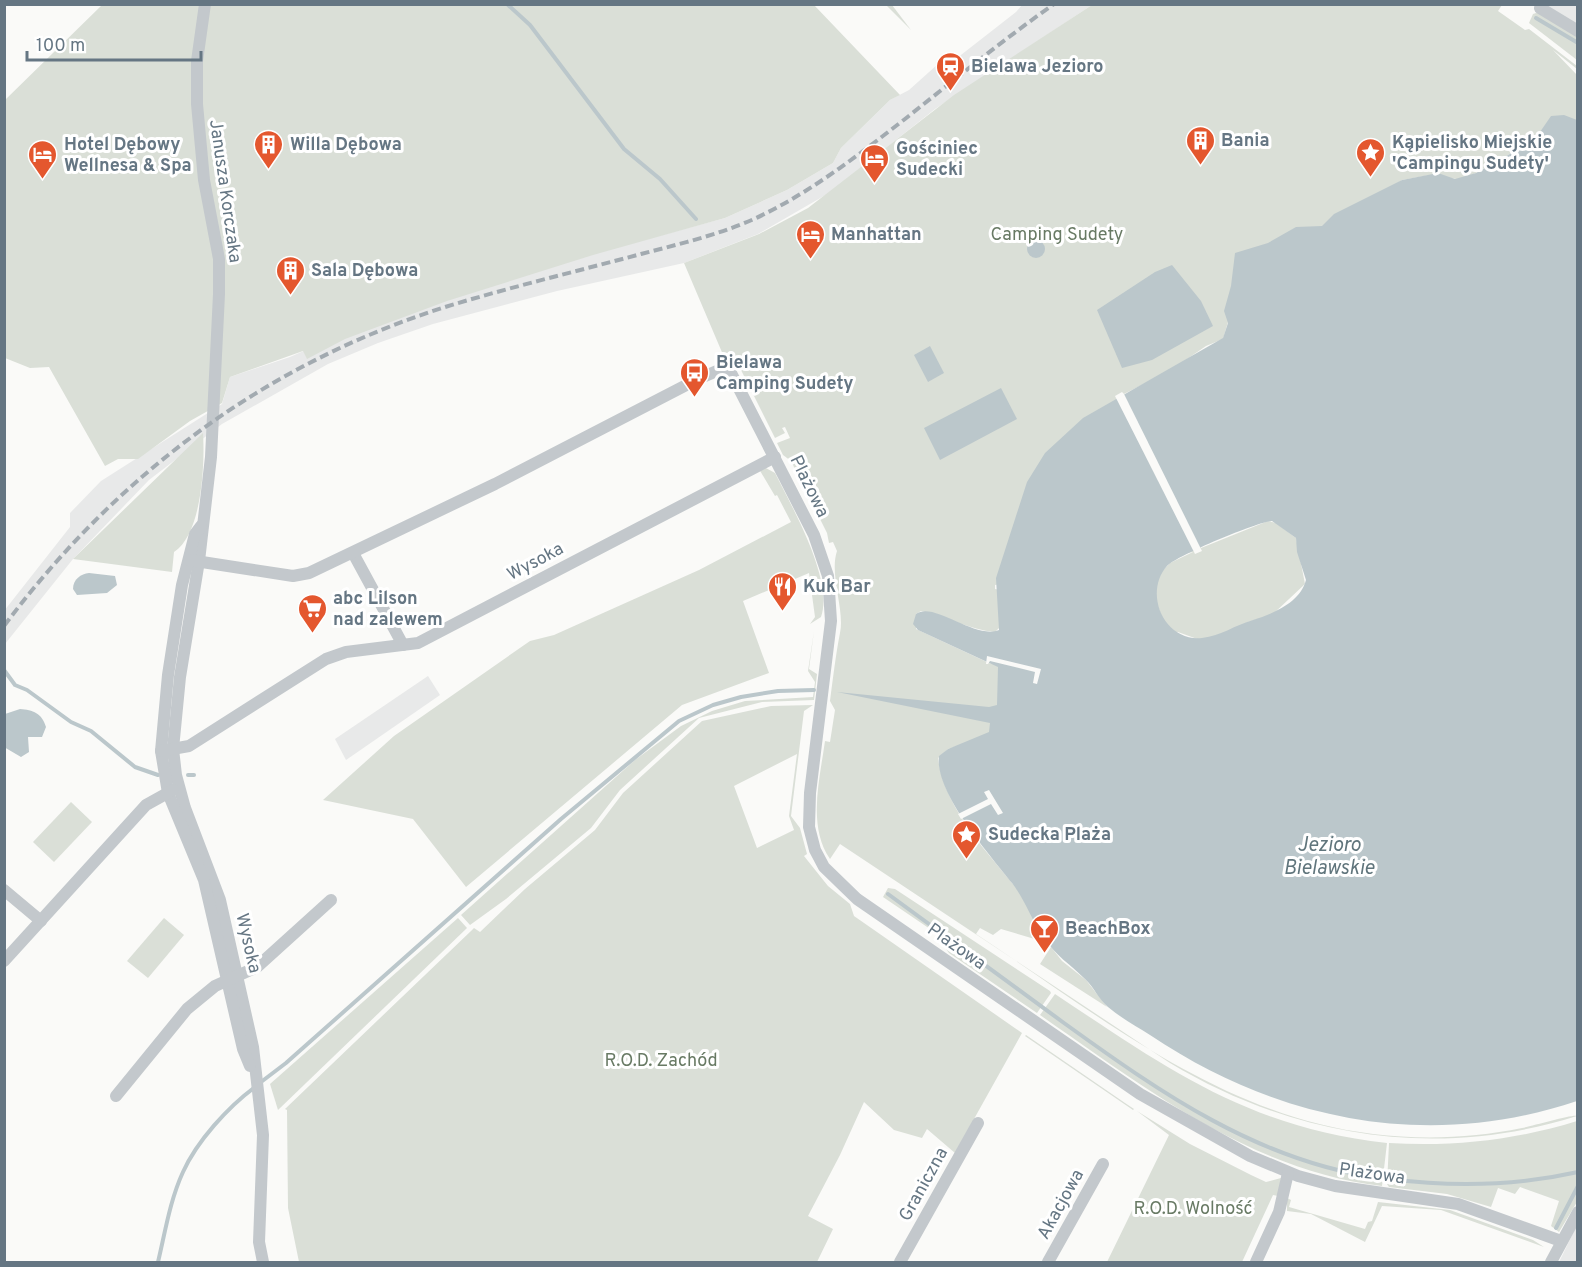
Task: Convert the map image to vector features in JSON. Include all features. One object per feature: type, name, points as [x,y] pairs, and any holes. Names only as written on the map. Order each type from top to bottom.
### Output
[{"type":"street","name":"Janusza Korczaka","points":[[194,561],[195,534],[201,525],[212,457],[219,294],[219,259],[204,180],[197,104],[197,61],[205,4]]},
{"type":"street","points":[[1540,8],[1578,31]]},
{"type":"street","name":"Plażowa","points":[[353,554],[724,369],[730,371],[821,550],[831,592],[831,631],[809,813],[812,840],[824,867],[857,899],[1140,1094],[1224,1143],[1288,1173],[1352,1190],[1449,1202],[1561,1241]]},
{"type":"street","name":"Wysoka","points":[[167,750],[189,746],[326,659],[346,652],[418,644],[775,457]]},
{"type":"street","points":[[194,561],[293,576],[309,573],[353,554],[403,645]]},
{"type":"street","name":"Wysoka","points":[[194,561],[180,677],[167,750],[173,790],[214,880],[233,978],[253,1047],[254,1077],[263,1135],[259,1242],[263,1263]]},
{"type":"street","points":[[4,961],[146,805],[173,790]]},
{"type":"street","points":[[4,890],[41,921]]},
{"type":"street","points":[[116,1096],[187,1009],[214,986],[257,968],[331,900]]},
{"type":"street","name":"Graniczna","points":[[900,1263],[978,1123]]},
{"type":"street","name":"Akacjowa","points":[[1048,1263],[1104,1164]]},
{"type":"street","points":[[1256,1263],[1279,1212],[1288,1173]]},
{"type":"street","points":[[1551,1263],[1578,1212]]},
{"type":"shaded area","points":[[1022,5],[1092,5],[935,109],[829,193],[758,234],[684,263],[557,291],[433,324],[378,343],[328,364],[222,424],[149,480],[73,559],[5,644],[4,611],[70,527],[70,513],[101,481],[222,404],[230,377],[290,357],[335,337],[537,269],[725,218],[787,190],[833,163],[841,148],[890,100],[909,90],[938,64],[943,69]]},
{"type":"shaded area","points":[[1539,5],[1577,5],[1577,28]]},
{"type":"shaded area","points":[[428,676],[440,695],[346,760],[335,739]]},
{"type":"shaded area","points":[[1577,1225],[1577,1262],[1559,1262],[1563,1254]]},
{"type":"green space","points":[[102,5],[814,5],[900,95],[890,100],[841,148],[833,163],[787,190],[725,218],[593,255],[447,301],[345,339],[307,359],[303,351],[230,377],[222,403],[190,421],[138,459],[118,459],[105,466],[49,367],[30,368],[5,358],[5,100]]},
{"type":"green space","points":[[886,5],[892,5],[911,30]]},
{"type":"green space","name":"Camping Sudety","points":[[1092,5],[1502,5],[1498,11],[1525,30],[1529,29],[1577,66],[1577,69],[1553,50],[1577,75],[1577,130],[1528,144],[1463,180],[1430,175],[1402,180],[1328,230],[1293,229],[1228,322],[1223,339],[1206,346],[1171,370],[1124,394],[1201,548],[1268,521],[1276,523],[1296,538],[1305,584],[1272,615],[1248,622],[1224,635],[1200,640],[1178,632],[1168,634],[1150,584],[1170,563],[1193,552],[995,585],[995,589],[1000,590],[1000,627],[995,632],[976,629],[921,611],[916,614],[916,629],[989,663],[1036,672],[991,722],[991,735],[948,749],[938,758],[942,777],[958,812],[981,845],[1022,895],[1044,939],[1038,940],[1001,929],[993,935],[980,928],[976,934],[996,948],[840,844],[830,859],[823,846],[817,817],[817,801],[825,741],[830,742],[835,710],[830,701],[841,624],[835,571],[837,551],[833,542],[829,543],[827,533],[791,461],[783,455],[777,443],[790,438],[785,427],[782,428],[785,433],[775,438],[734,356],[724,357],[684,263],[759,234],[808,208],[954,95]]},
{"type":"green space","points":[[1539,12],[1577,35],[1577,60],[1529,23],[1533,14]]},
{"type":"green space","points":[[203,433],[202,480],[196,515],[191,530],[174,552],[172,572],[73,559]]},
{"type":"green space","points":[[764,467],[775,473],[809,544],[822,584],[823,602],[821,617],[810,624],[815,617],[809,573],[743,601],[769,673],[682,705],[466,887],[413,819],[323,800],[394,736],[530,641],[554,635],[699,570],[791,522],[777,495],[775,496],[759,469]]},
{"type":"green space","points":[[814,631],[809,669],[817,674],[814,700],[762,702],[699,718],[620,790],[591,828],[506,899],[470,925],[461,915],[635,760],[681,726],[712,711],[745,701],[813,697],[815,682],[808,671]]},
{"type":"green space","name":"R.O.D. Zachód","points":[[813,705],[804,711],[791,816],[800,828],[807,854],[804,856],[828,886],[850,904],[854,916],[1022,1033],[955,1153],[927,1129],[922,1138],[894,1130],[864,1102],[840,1155],[808,1216],[833,1229],[817,1262],[299,1262],[288,1208],[287,1110],[285,1109],[474,928],[480,932],[525,889],[595,830],[623,793],[702,721],[771,706]],"holes":[[[797,754],[789,816],[794,830],[757,848],[734,786]]]},
{"type":"green space","points":[[71,802],[92,822],[54,862],[33,842]]},
{"type":"green space","points":[[888,888],[895,889],[1050,991],[1051,993],[1037,1013],[949,953],[933,931],[883,897]]},
{"type":"green space","points":[[164,918],[184,935],[148,978],[127,961]]},
{"type":"green space","points":[[458,918],[467,928],[278,1110],[270,1084]]},
{"type":"green space","points":[[1051,947],[1062,961],[1086,980],[1107,1007],[1040,964]]},
{"type":"green space","points":[[996,948],[1144,1046],[1116,1029]]},
{"type":"green space","points":[[1055,994],[1173,1070],[1250,1109],[1292,1124],[1337,1135],[1387,1143],[1382,1186],[1334,1177],[1288,1163],[1244,1145],[1202,1122],[1119,1070],[1040,1015]]},
{"type":"green space","points":[[1026,1035],[1134,1109],[1025,1036]]},
{"type":"green space","points":[[1144,1046],[1213,1084],[1264,1107],[1317,1124],[1267,1109],[1218,1089]]},
{"type":"green space","name":"R.O.D. Wolność","points":[[1137,1111],[1190,1144],[1266,1182],[1281,1178],[1278,1196],[1273,1195],[1242,1262],[1107,1262],[1169,1135]]},
{"type":"green space","points":[[1577,1116],[1525,1129],[1472,1137],[1420,1138],[1368,1134],[1317,1124],[1373,1134],[1448,1137],[1504,1131]]},
{"type":"green space","points":[[1577,1121],[1577,1202],[1559,1232],[1551,1226],[1559,1201],[1520,1187],[1515,1194],[1498,1188],[1491,1207],[1447,1194],[1389,1187],[1387,1184],[1389,1143],[1437,1144],[1484,1141],[1531,1133]]},
{"type":"green space","points":[[1287,1198],[1291,1200],[1289,1207],[1365,1229],[1368,1222],[1372,1221],[1378,1202],[1450,1210],[1533,1240],[1544,1247],[1441,1210],[1382,1206],[1365,1242],[1311,1214],[1287,1211]]},
{"type":"water","name":"Jezioro Bielawskie","points":[[1564,115],[1577,120],[1577,1101],[1521,1116],[1465,1124],[1410,1125],[1356,1119],[1302,1107],[1250,1089],[1199,1065],[1129,1022],[1105,1004],[1088,982],[1048,944],[1017,890],[954,805],[940,771],[939,756],[948,749],[989,732],[990,723],[837,692],[989,707],[997,705],[998,667],[918,630],[913,624],[916,614],[924,611],[933,612],[978,630],[989,632],[999,630],[996,578],[1027,482],[1045,453],[1083,418],[1223,338],[1228,323],[1224,311],[1231,286],[1235,253],[1268,243],[1296,227],[1322,226],[1334,214],[1402,180],[1438,173],[1455,179],[1476,173],[1524,146],[1540,132],[1551,116]],"holes":[[[1272,521],[1296,538],[1297,552],[1306,580],[1298,595],[1284,606],[1222,633],[1202,638],[1189,637],[1177,632],[1161,614],[1157,589],[1160,577],[1167,566],[1174,561],[1235,533]]]},
{"type":"water","points":[[1036,240],[1042,243],[1045,249],[1042,255],[1036,258],[1030,255],[1027,249],[1030,243]]},
{"type":"water","points":[[1172,265],[1201,301],[1213,326],[1152,360],[1122,368],[1097,310],[1155,272]]},
{"type":"water","points":[[930,346],[944,373],[928,382],[914,355]]},
{"type":"water","points":[[1001,388],[1017,419],[940,460],[924,428]]},
{"type":"water","points":[[89,573],[115,576],[117,585],[107,593],[77,595],[73,589],[74,582],[80,576]]},
{"type":"water","points":[[20,709],[36,713],[42,718],[46,727],[42,737],[28,737],[29,752],[21,757],[4,747],[5,714]]},
{"type":"pier","points":[[1122,392],[1202,551],[1195,554],[1115,396]]},
{"type":"pier","points":[[987,656],[1041,669],[1037,684],[1033,683],[1035,672],[990,661],[986,664]]},
{"type":"pier","points":[[989,790],[1003,813],[998,815],[991,804],[961,819],[958,814],[988,799],[984,792]]},
{"type":"waterway","points":[[507,4],[530,25],[624,149],[660,179],[696,219]]},
{"type":"waterway","points":[[1536,18],[1578,43]]},
{"type":"waterway","points":[[4,670],[15,685],[27,690],[71,722],[91,731],[135,767],[158,775]]},
{"type":"waterway","points":[[261,1082],[286,1063],[561,819],[679,721],[713,705],[741,697],[778,691],[814,690]]},
{"type":"waterway","points":[[188,775],[194,775]]},
{"type":"waterway","points":[[888,894],[1100,1049],[1212,1120],[1252,1140],[1292,1156],[1335,1169],[1379,1178]]},
{"type":"waterway","points":[[158,1262],[168,1217],[189,1160],[214,1125],[234,1104],[255,1087]]},
{"type":"waterway","points":[[1389,1179],[1484,1184],[1555,1177],[1578,1172]]},
{"type":"waterway","points":[[1556,1228],[1578,1186]]},
{"type":"railway","points":[[4,626],[50,569],[100,515],[154,467],[211,423],[271,384],[335,351],[402,322],[493,293],[698,239],[775,209],[814,186],[851,160],[1054,4]]},
{"type":"place","name":"Bielawa Jezioro","points":[[950,92]]},
{"type":"place","name":"Bania","points":[[1200,166]]},
{"type":"place","name":"Willa Dębowa","points":[[269,170]]},
{"type":"place","name":"Kąpielisko Miejskie 'Campingu Sudety'","points":[[1371,178]]},
{"type":"place","name":"Hotel Dębowy Wellnesa & Spa","points":[[43,180]]},
{"type":"place","name":"Gościniec Sudecki","points":[[875,184]]},
{"type":"place","name":"Manhattan","points":[[810,260]]},
{"type":"place","name":"Sala Dębowa","points":[[290,296]]},
{"type":"place","name":"Bielawa Camping Sudety","points":[[695,398]]},
{"type":"place","name":"Kuk Bar","points":[[782,612]]},
{"type":"place","name":"abc Lilson nad zalewem","points":[[312,634]]},
{"type":"place","name":"Sudecka Plaża","points":[[967,860]]},
{"type":"place","name":"BeachBox","points":[[1044,954]]}]
